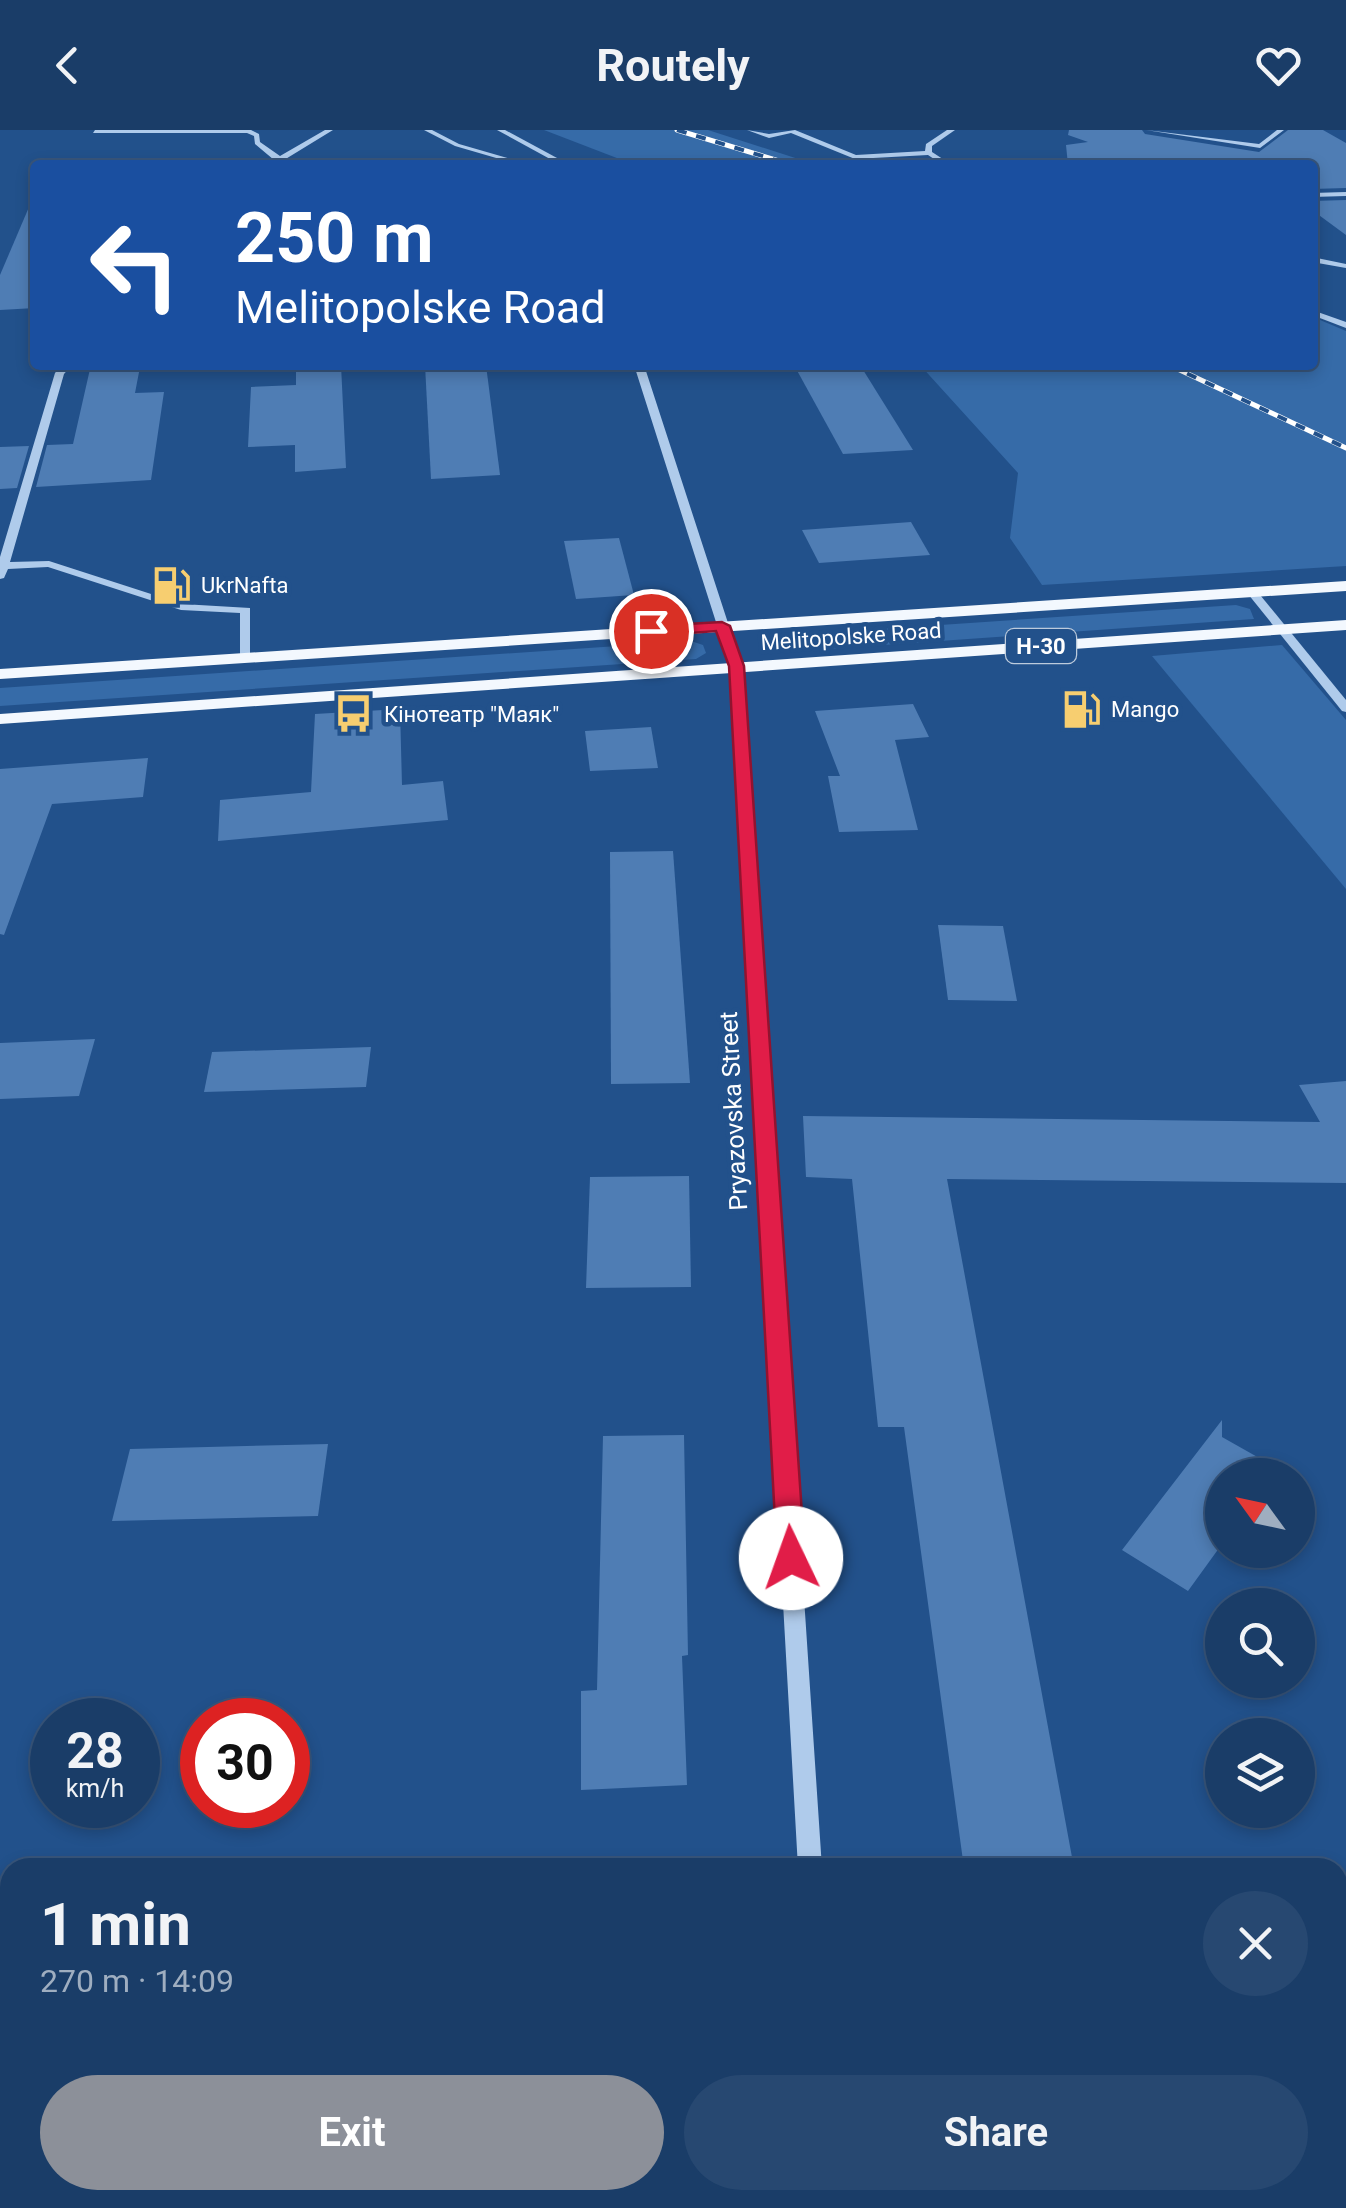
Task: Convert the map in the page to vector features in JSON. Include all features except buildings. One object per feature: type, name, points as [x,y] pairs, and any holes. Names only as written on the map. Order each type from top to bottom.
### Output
[{"type":"main road","name":"Melitopolske Road","points":[[0,674],[1346,586]]},
{"type":"main road","name":"Melitopolske Road","points":[[0,718],[1346,625]]},
{"type":"street","points":[[285,160],[330,130]]},
{"type":"street","points":[[428,130],[457,145],[510,160]]},
{"type":"street","points":[[500,130],[557,160]]},
{"type":"street","points":[[750,130],[769,136],[790,130],[855,157],[929,154],[939,160]]},
{"type":"street","points":[[929,154],[928,145],[952,130]]},
{"type":"street","points":[[1150,130],[1260,146],[1280,130]]},
{"type":"street","points":[[95,132],[248,131],[257,135],[257,143],[279,160]]},
{"type":"street","points":[[1318,195],[1346,194]]},
{"type":"street","points":[[1318,260],[1346,266]]},
{"type":"street","points":[[1318,314],[1346,326]]},
{"type":"street","points":[[63,370],[1,569],[49,564],[180,608],[246,610],[246,658]]},
{"type":"street","name":"Pryazovska Street","points":[[641,370],[736,666],[809,1858]]},
{"type":"street","points":[[1252,592],[1346,708]]},
{"type":"shaded area","points":[[544,130],[708,130],[801,160],[622,160]]},
{"type":"shaded area","points":[[1318,319],[1346,331],[1346,566],[1042,585],[1010,538],[1018,473],[925,370],[1318,370]]},
{"type":"shaded area","points":[[1236,605],[1250,609],[1254,619],[783,652],[770,649],[766,641],[777,636]]},
{"type":"shaded area","points":[[691,641],[703,645],[706,653],[696,659],[0,706],[0,688]]},
{"type":"shaded area","points":[[1282,645],[1346,720],[1346,889],[1152,656]]},
{"type":"railway","points":[[677,130],[776,160]]},
{"type":"railway","points":[[1180,370],[1346,448]]},
{"type":"place","name":"UkrNafta","points":[[171,585]]},
{"type":"place","name":"Mango","points":[[1081,709]]},
{"type":"place","name":"Кінотеатр \"Маяк\"","points":[[354,714]]},
{"type":"route","points":[[651,631],[722,626],[736,666],[791,1558]]}]
